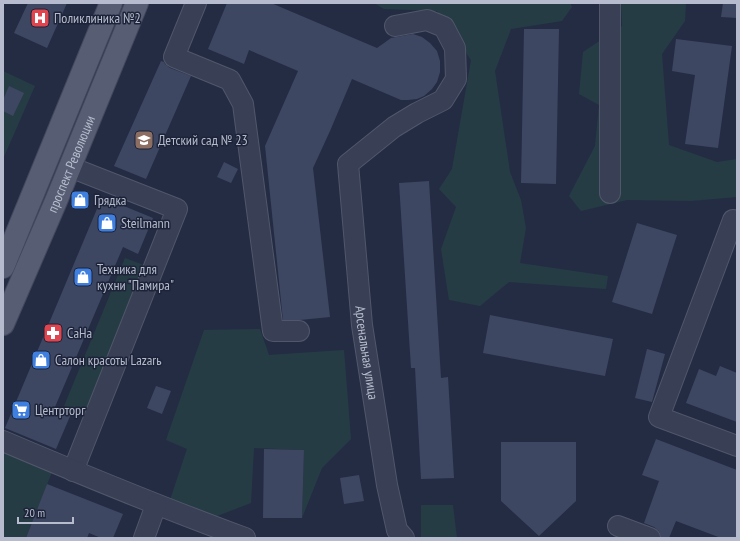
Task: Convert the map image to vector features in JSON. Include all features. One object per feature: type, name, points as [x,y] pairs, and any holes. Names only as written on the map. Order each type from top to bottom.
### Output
[{"type":"main road","name":"проспект Революции","points":[[3,267],[111,3]]},
{"type":"main road","name":"проспект Революции","points":[[3,324],[70,167],[136,3]]},
{"type":"street","points":[[196,3],[174,57],[230,80],[243,104],[272,331],[299,331]]},
{"type":"street","points":[[610,3],[610,194]]},
{"type":"street","name":"Арсенальная улица","points":[[395,26],[427,20],[444,27],[455,48],[456,79],[443,100],[394,127],[348,164],[362,326],[387,485],[397,530],[404,538]]},
{"type":"street","points":[[70,167],[177,209],[73,471]]},
{"type":"street","points":[[737,222],[733,220],[659,417],[737,446]]},
{"type":"street","points":[[3,441],[156,505],[245,538]]},
{"type":"street","points":[[144,538],[156,505]]},
{"type":"street","points":[[618,526],[650,538]]},
{"type":"shaded area","points":[[374,3],[570,3],[572,7],[562,21],[511,29],[495,71],[510,172],[521,200],[526,228],[520,263],[608,276],[606,289],[509,282],[480,306],[449,300],[441,249],[456,207],[439,189],[452,169],[471,60],[437,11],[384,9]]},
{"type":"shaded area","points":[[621,3],[686,3],[685,21],[662,54],[669,145],[717,162],[737,159],[737,197],[691,201],[627,200],[581,211],[569,196],[595,146],[599,105],[579,94],[583,52],[622,26]]},
{"type":"shaded area","points":[[3,71],[35,86],[3,159]]},
{"type":"shaded area","points":[[125,258],[149,267],[85,414],[64,406]]},
{"type":"shaded area","points":[[260,329],[269,355],[344,350],[351,439],[322,468],[302,518],[304,450],[254,448],[251,503],[212,518],[169,503],[187,449],[166,440],[204,330]]},
{"type":"shaded area","points":[[3,452],[52,472],[26,538],[3,538]]},
{"type":"shaded area","points":[[421,505],[453,505],[457,538],[421,538]]},
{"type":"building","name":"Поликлиника №2","points":[[28,3],[67,3],[47,48],[14,33]]},
{"type":"building","points":[[227,3],[271,3],[377,48],[391,38],[413,34],[422,37],[437,51],[440,61],[440,72],[437,82],[424,96],[417,99],[401,100],[352,79],[313,168],[330,317],[283,320],[265,146],[298,71],[249,50],[244,64],[208,49]]},
{"type":"building","points":[[723,3],[737,3],[737,18],[721,17]]},
{"type":"building","points":[[524,29],[559,29],[556,184],[521,183]]},
{"type":"building","points":[[676,39],[732,46],[718,148],[685,144],[695,75],[672,71]]},
{"type":"building","points":[[161,61],[170,68],[191,76],[146,179],[114,166]]},
{"type":"building","points":[[9,86],[24,93],[13,116],[3,111],[3,100]]},
{"type":"building","points":[[224,162],[238,169],[231,183],[217,177]]},
{"type":"building","points":[[429,181],[441,378],[448,377],[454,478],[421,479],[415,368],[411,368],[399,183]]},
{"type":"building","points":[[102,197],[153,218],[138,254],[123,247],[55,407],[71,414],[56,449],[5,428]]},
{"type":"building","points":[[637,223],[677,235],[652,314],[612,302]]},
{"type":"building","points":[[490,315],[613,339],[605,376],[483,353]]},
{"type":"building","points":[[647,349],[665,354],[652,402],[635,398]]},
{"type":"building","points":[[720,366],[737,373],[737,422],[686,403],[699,369],[716,376]]},
{"type":"building","points":[[156,386],[171,391],[162,414],[147,408]]},
{"type":"building","points":[[656,439],[737,470],[737,538],[721,538],[676,521],[669,538],[665,538],[661,537],[659,531],[654,527],[644,523],[659,481],[642,475]]},
{"type":"building","points":[[501,442],[576,442],[576,501],[539,536],[501,501]]},
{"type":"building","points":[[264,449],[304,450],[302,518],[263,518]]},
{"type":"building","points":[[359,475],[364,501],[344,504],[340,478]]},
{"type":"building","points":[[47,484],[123,514],[113,538],[101,538],[89,533],[87,538],[26,538]]},
{"type":"place","name":"Поликлиника №2","points":[[40,18]]},
{"type":"place","name":"Детский сад № 23","points":[[144,140]]},
{"type":"place","name":"Грядка","points":[[80,200]]},
{"type":"place","name":"Steilmann","points":[[107,223]]},
{"type":"place","name":"Техника для кухни \"Памира\"","points":[[83,277]]},
{"type":"place","name":"СаНа","points":[[53,333]]},
{"type":"place","name":"Салон красоты Lazarь","points":[[41,360]]},
{"type":"place","name":"Центрторг","points":[[21,410]]}]
